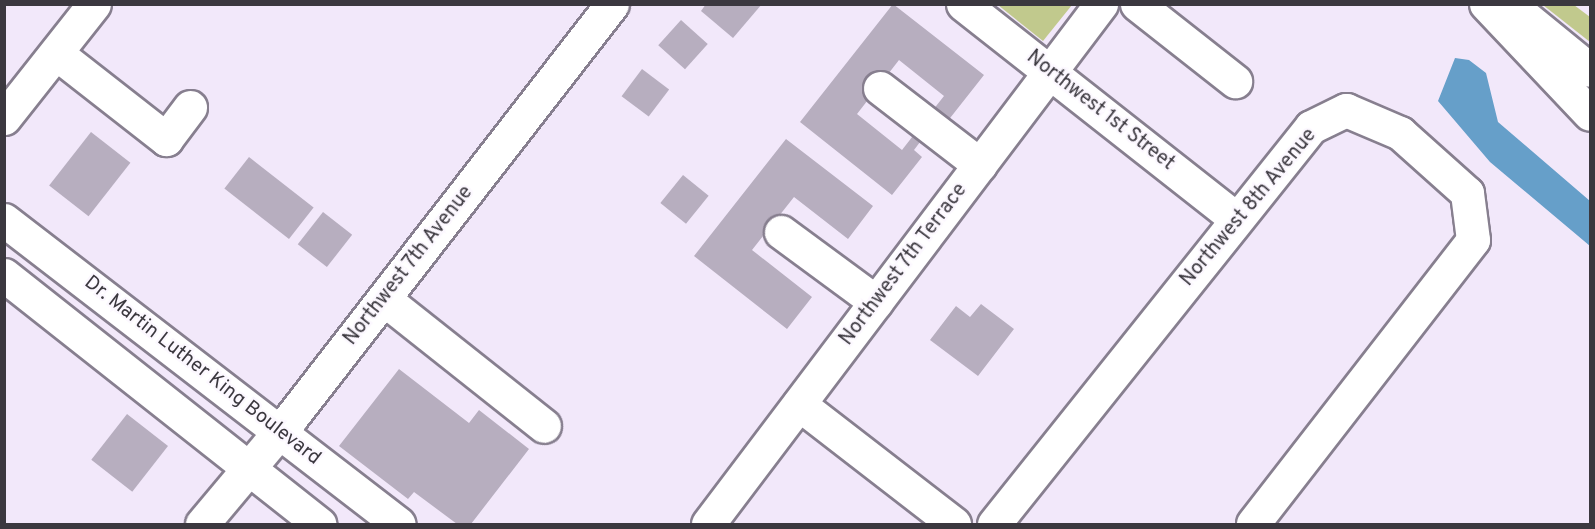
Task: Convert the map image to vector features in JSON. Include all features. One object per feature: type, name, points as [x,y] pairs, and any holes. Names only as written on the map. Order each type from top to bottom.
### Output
[{"type":"main road","points":[[4,118],[94,4]]},
{"type":"main road","name":"Northwest 7th Avenue","points":[[202,525],[248,466],[281,431],[612,4]]},
{"type":"main road","name":"Northwest 1st Street","points":[[963,4],[1236,219]]},
{"type":"main road","name":"Northwest 7th Terrace","points":[[708,525],[1101,4]]},
{"type":"main road","points":[[1137,4],[1235,81]]},
{"type":"main road","points":[[1486,4],[1590,114]]},
{"type":"main road","points":[[1509,4],[1590,70]]},
{"type":"main road","points":[[56,53],[166,139],[190,107]]},
{"type":"main road","points":[[880,88],[980,165]]},
{"type":"main road","name":"Northwest 8th Avenue","points":[[994,525],[1311,127],[1346,110],[1400,133],[1467,193],[1473,240],[1253,525]]},
{"type":"main road","name":"Dr. Martin Luther King Boulevard","points":[[4,220],[281,431],[399,525]]},
{"type":"main road","points":[[781,232],[876,303]]},
{"type":"main road","points":[[4,275],[248,466],[319,525]]},
{"type":"main road","points":[[384,299],[544,426]]},
{"type":"main road","points":[[799,404],[954,525]]},
{"type":"green space","points":[[998,5],[1072,5],[1043,41]]},
{"type":"green space","points":[[1543,5],[1574,5],[1590,17],[1590,42]]},
{"type":"water","points":[[1455,58],[1469,60],[1486,73],[1498,122],[1590,201],[1590,246],[1490,162],[1438,101]]},
{"type":"building","points":[[706,4],[762,4],[733,38],[701,11]]},
{"type":"building","points":[[893,4],[984,75],[943,127],[929,115],[944,96],[899,60],[857,114],[902,150],[916,132],[923,138],[914,150],[922,157],[892,195],[800,122]]},
{"type":"building","points":[[681,20],[708,44],[685,69],[658,45]]},
{"type":"building","points":[[642,69],[669,89],[649,117],[622,96]]},
{"type":"building","points":[[91,132],[130,163],[89,216],[49,186]]},
{"type":"building","points":[[786,139],[873,206],[848,239],[794,197],[752,250],[812,297],[787,329],[694,256]]},
{"type":"building","points":[[249,157],[314,207],[289,239],[224,189]]},
{"type":"building","points":[[683,175],[709,196],[686,224],[660,203]]},
{"type":"building","points":[[323,212],[352,235],[327,267],[298,244]]},
{"type":"building","points":[[981,304],[1014,329],[978,376],[930,340],[956,306],[970,317]]},
{"type":"building","points":[[399,369],[469,423],[479,410],[529,449],[471,524],[457,524],[414,492],[408,499],[339,446]]},
{"type":"building","points":[[127,414],[168,446],[132,492],[91,460]]}]
